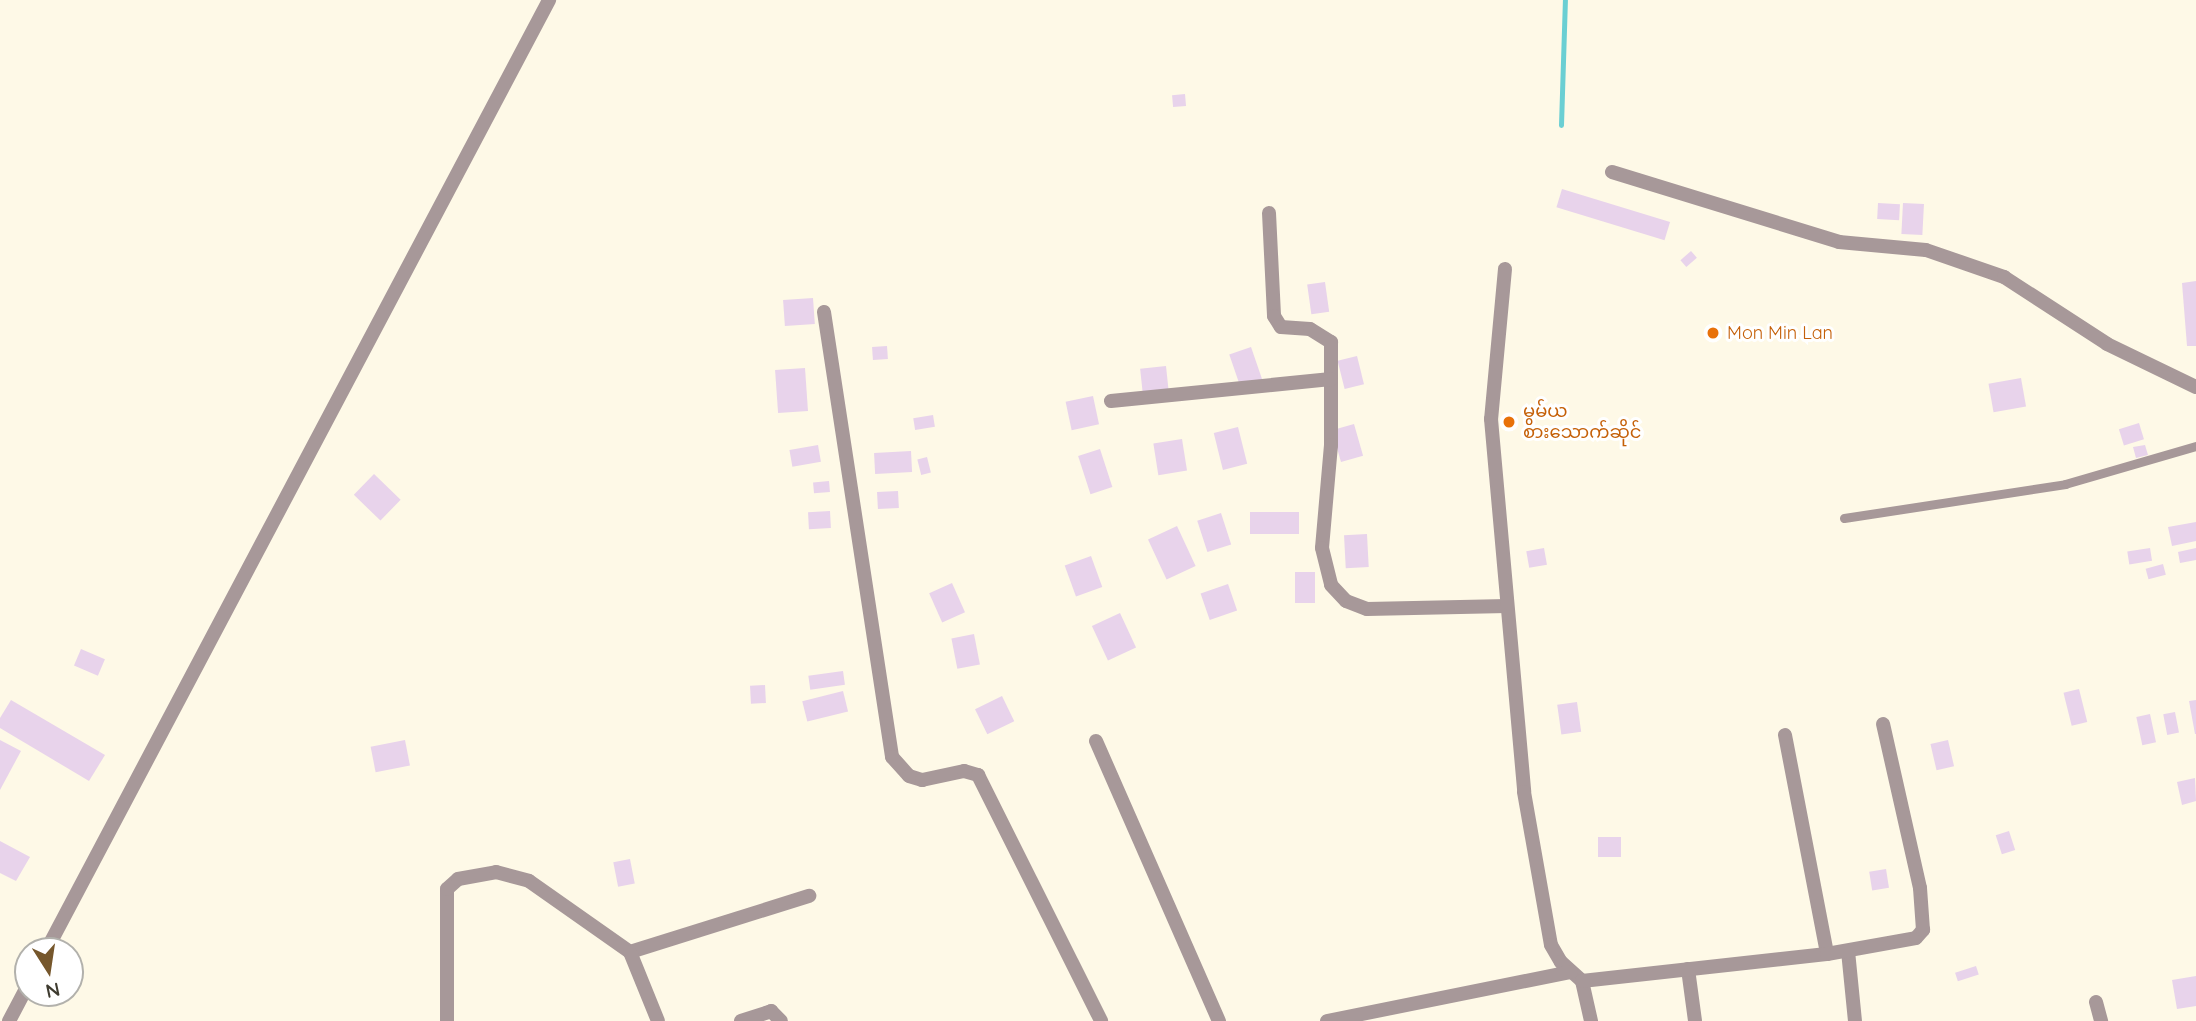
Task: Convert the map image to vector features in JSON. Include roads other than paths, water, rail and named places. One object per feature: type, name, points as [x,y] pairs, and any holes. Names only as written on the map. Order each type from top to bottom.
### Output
[{"type":"street","points":[[53,937],[549,0]]},
{"type":"street","points":[[1612,172],[1839,242],[1926,250],[2004,277],[2107,344],[2196,387]]},
{"type":"street","points":[[1269,213],[1274,316],[1281,327],[1325,334],[1331,342],[1331,446],[1322,548],[1331,585],[1346,601],[1367,609],[1507,606]]},
{"type":"street","points":[[1505,269],[1490,419],[1524,792],[1551,945],[1577,977],[1591,1021]]},
{"type":"street","points":[[824,312],[892,757],[909,776],[922,780],[964,771],[978,775],[1101,1021]]},
{"type":"street","points":[[1111,401],[1331,379]]},
{"type":"street","points":[[1327,1021],[1577,977],[1688,969],[1827,954],[1904,942],[1923,930],[1920,888],[1883,724]]},
{"type":"street","points":[[1786,735],[1827,954]]},
{"type":"street","points":[[1096,741],[1219,1021]]},
{"type":"street","points":[[447,1021],[447,889],[458,879],[496,872],[528,881],[630,952],[659,1021]]},
{"type":"street","points":[[630,952],[809,896]]},
{"type":"street","points":[[1848,951],[1855,1021]]},
{"type":"street","points":[[1688,969],[1695,1021]]},
{"type":"street","points":[[2096,1002],[2101,1021]]},
{"type":"street","points":[[741,1021],[771,1012],[781,1021]]},
{"type":"lane","points":[[1844,517],[2065,484],[2196,446]]},
{"type":"waterway","points":[[1561,125],[1565,0]]},
{"type":"place","name":"Mon Min Lan","points":[[1713,333]]},
{"type":"place","name":"မွမ်ယ စားသောက်ဆိုင်","points":[[1509,422]]}]
